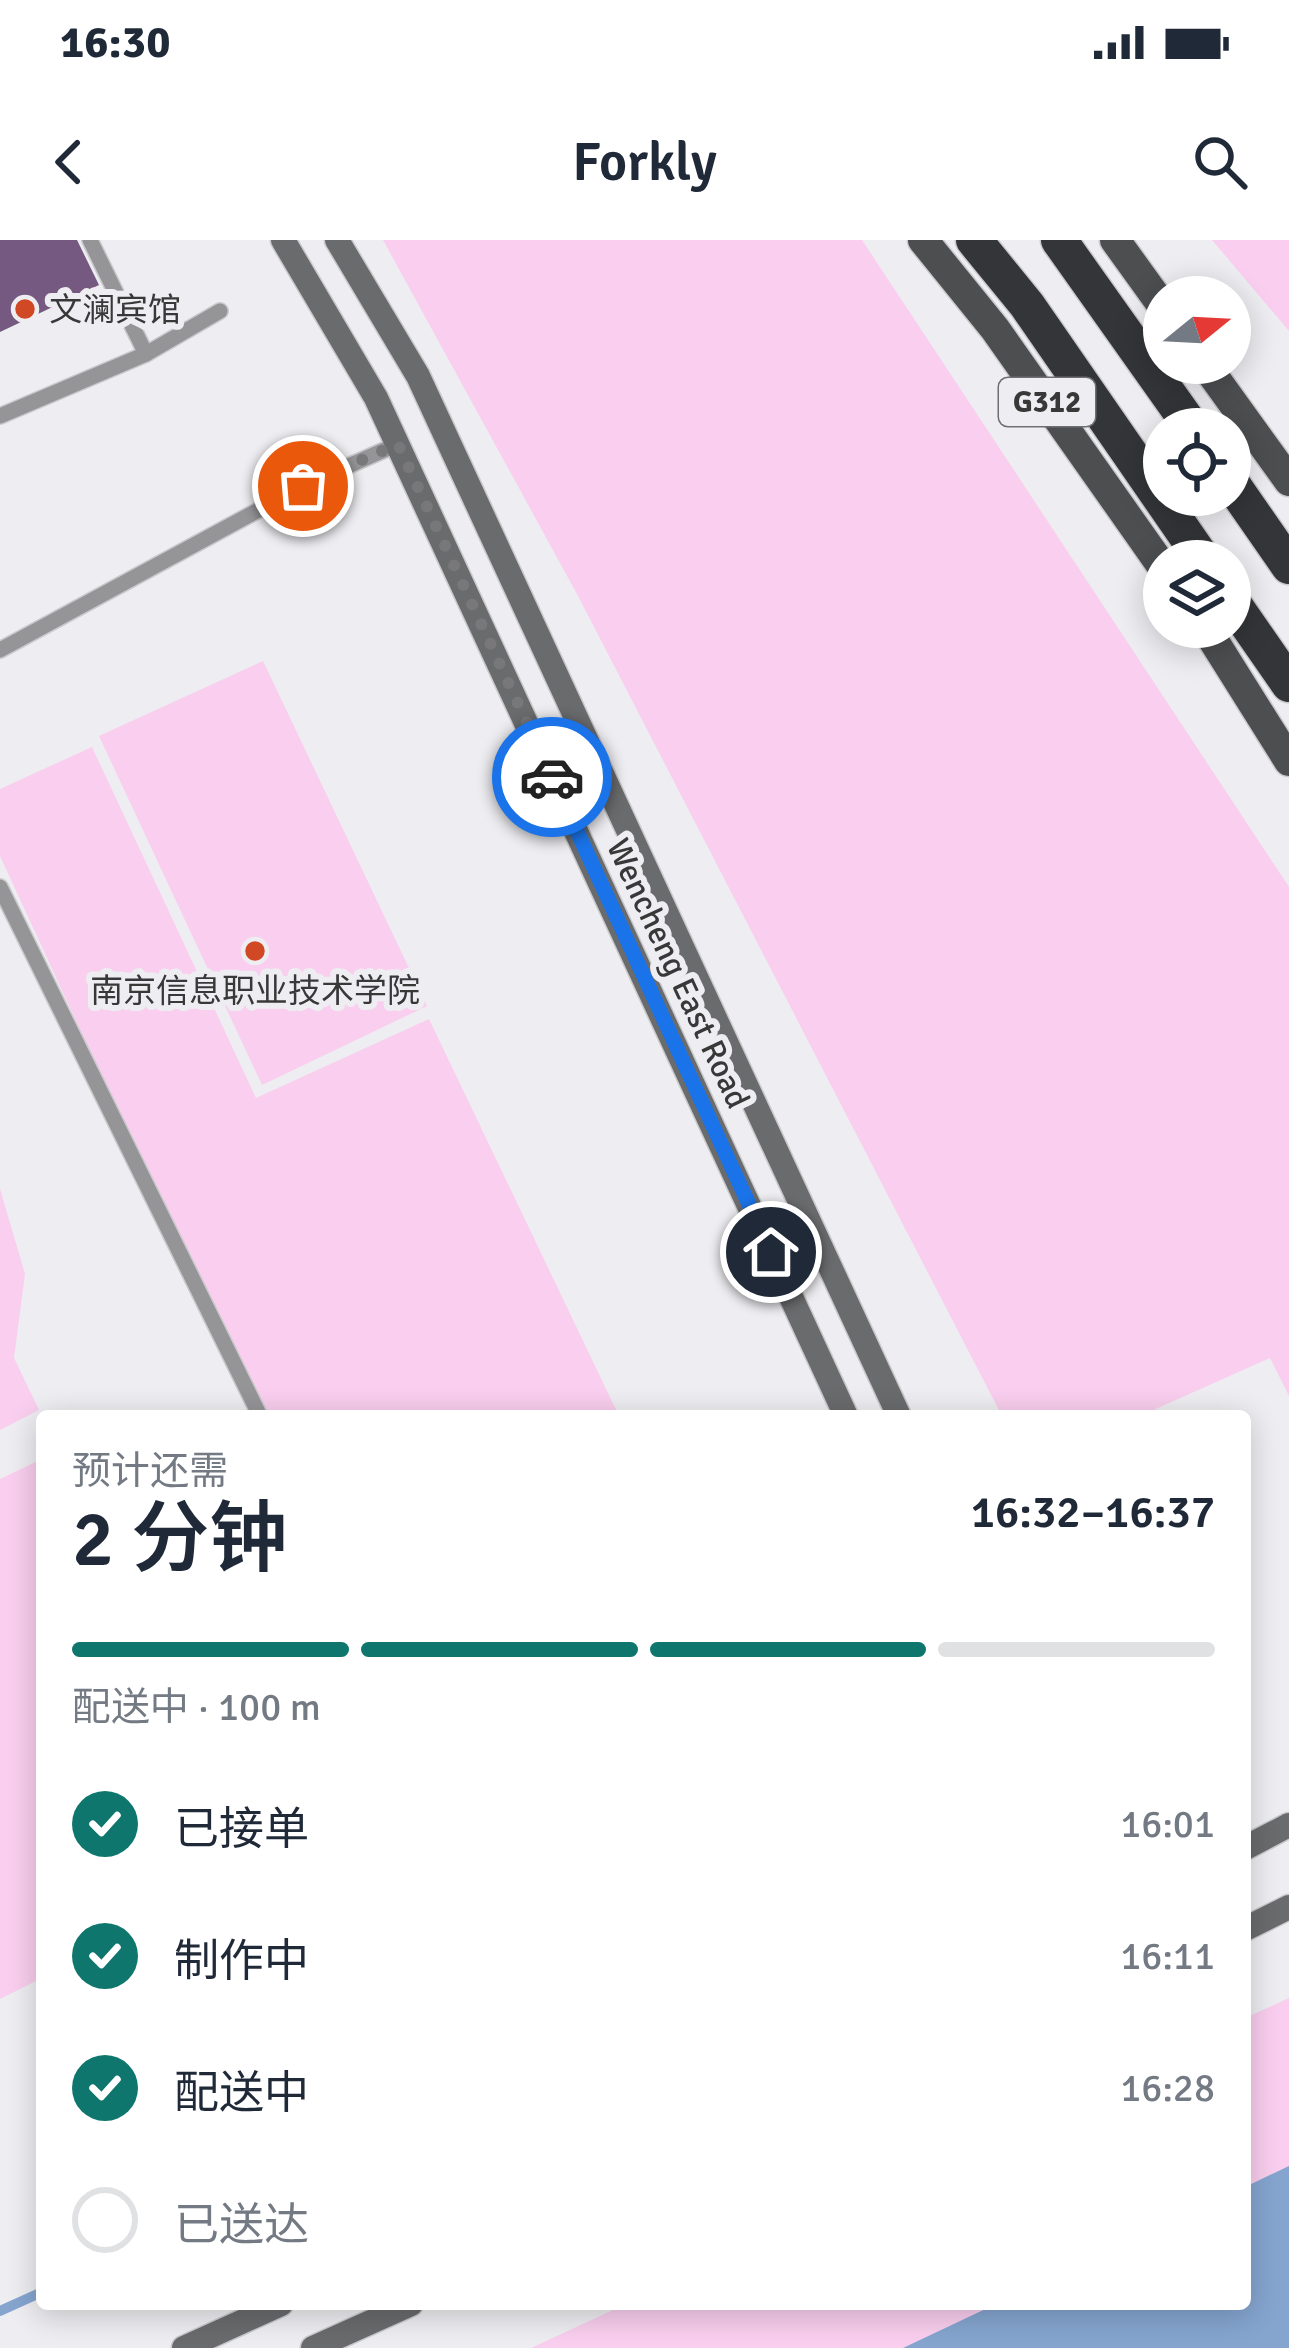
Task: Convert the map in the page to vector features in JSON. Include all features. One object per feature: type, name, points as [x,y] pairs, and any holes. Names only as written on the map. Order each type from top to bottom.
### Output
[{"type":"highway","name":"G312","points":[[974,240],[1027,305],[1189,540]]},
{"type":"highway","points":[[1059,240],[1178,408]]},
{"type":"highway","points":[[1251,512],[1289,566]]},
{"type":"highway","points":[[1251,629],[1289,684]]},
{"type":"main road","name":"G312","points":[[923,240],[995,329],[1144,540]]},
{"type":"main road","points":[[1115,240],[1143,279]]},
{"type":"main road","points":[[1219,384],[1289,482]]},
{"type":"main road","points":[[1218,648],[1289,761]]},
{"type":"street","name":"Wencheng East Road","points":[[283,240],[398,444],[843,1410]]},
{"type":"street","name":"Wencheng East Road","points":[[338,240],[418,376],[896,1410]]},
{"type":"street","points":[[1251,1845],[1289,1825]]},
{"type":"street","points":[[1251,1926],[1289,1906]]},
{"type":"street","points":[[184,2348],[268,2310]]},
{"type":"street","points":[[313,2348],[398,2310]]},
{"type":"lane","points":[[90,240],[146,354]]},
{"type":"lane","points":[[0,416],[146,354],[220,310]]},
{"type":"lane","points":[[0,650],[303,486],[398,444]]},
{"type":"lane","points":[[0,886],[257,1410]]},
{"type":"shaded area","points":[[383,240],[862,240],[1289,887],[1289,1396],[1270,1358],[1153,1410],[999,1410],[577,594]]},
{"type":"shaded area","points":[[1212,240],[1289,240],[1289,331],[1251,286],[1251,276],[1242,276]]},
{"type":"shaded area","points":[[263,661],[427,1006],[262,1085],[99,736]]},
{"type":"shaded area","points":[[92,747],[256,1098],[429,1019],[616,1410],[255,1410],[0,856],[0,789]]},
{"type":"shaded area","points":[[0,1189],[25,1274],[14,1358],[39,1410],[0,1430]]},
{"type":"shaded area","points":[[36,1462],[36,1981],[0,1999],[0,1479]]},
{"type":"shaded area","points":[[1289,1998],[1289,2348],[531,2348],[613,2310],[1251,2310],[1251,2015]]},
{"type":"water","points":[[1289,2166],[1289,2348],[903,2348],[983,2310],[1251,2310],[1251,2184]]},
{"type":"building","name":"文澜宾馆","points":[[0,240],[77,240],[99,285],[0,332]]},
{"type":"waterway","points":[[0,2311],[36,2295]]},
{"type":"way so far","points":[[303,486],[398,444],[552,777]]},
{"type":"place","name":"文澜宾馆","points":[[25,309]]},
{"type":"place","name":"南京信息职业技术学院","points":[[255,951]]},
{"type":"route","points":[[552,777],[771,1252]]}]
